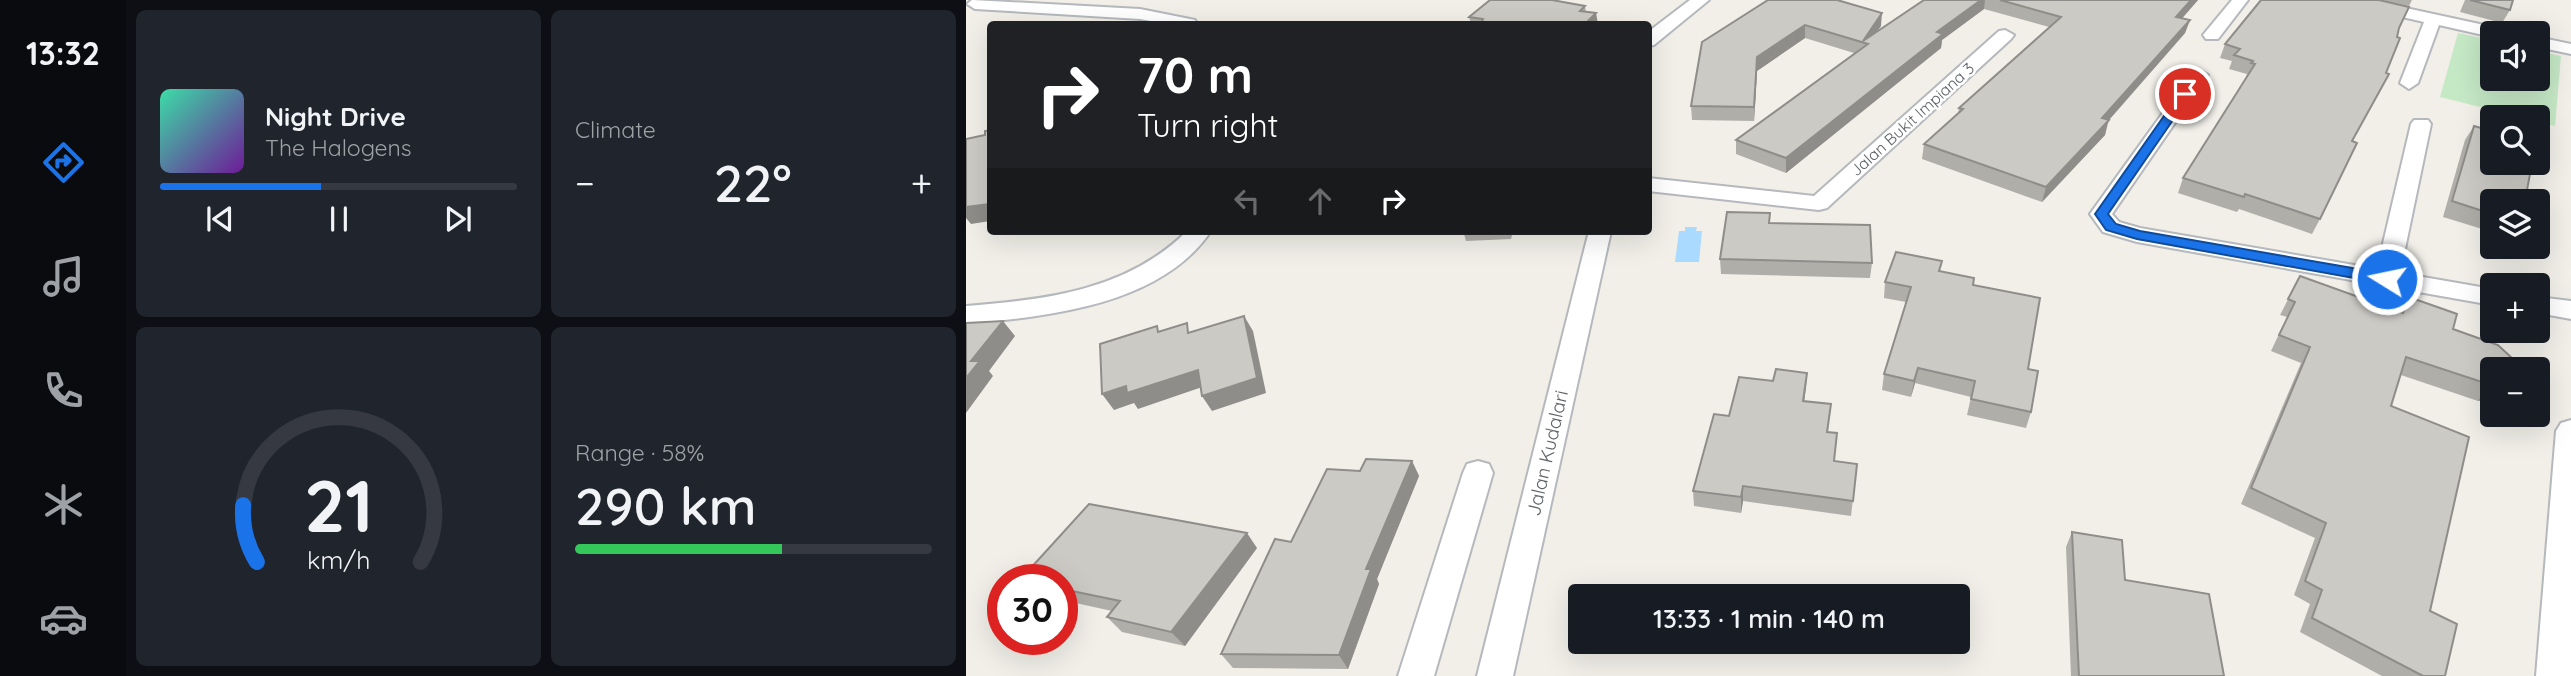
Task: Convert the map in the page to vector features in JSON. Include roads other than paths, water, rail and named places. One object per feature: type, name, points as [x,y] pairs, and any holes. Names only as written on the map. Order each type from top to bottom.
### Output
[{"type":"street","points":[[1652,38],[1701,0]]},
{"type":"street","points":[[2212,35],[2239,0]]},
{"type":"street","points":[[2347,0],[2480,29]]},
{"type":"street","points":[[975,5],[1140,14],[1174,21]]},
{"type":"street","points":[[2409,83],[2433,19]]},
{"type":"street","name":"Jalan Bukit Impiana 3","points":[[1652,184],[1819,203],[2005,35]]},
{"type":"street","points":[[2550,45],[2571,49]]},
{"type":"street","points":[[2199,75],[2101,214],[2111,227],[2137,235],[2480,295]]},
{"type":"street","points":[[2387,279],[2421,124]]},
{"type":"street","points":[[966,315],[1061,305],[1104,292],[1142,275],[1176,255],[1196,235]]},
{"type":"street","name":"Jalan Kudalari","points":[[1495,676],[1599,235]]},
{"type":"street","points":[[2550,306],[2571,310]]},
{"type":"street","points":[[2554,676],[2571,431]]},
{"type":"street","points":[[1416,676],[1478,472]]},
{"type":"water","points":[[1685,227],[1697,227],[1696,231],[1702,231],[1699,262],[1675,262],[1679,231],[1685,231]]}]
